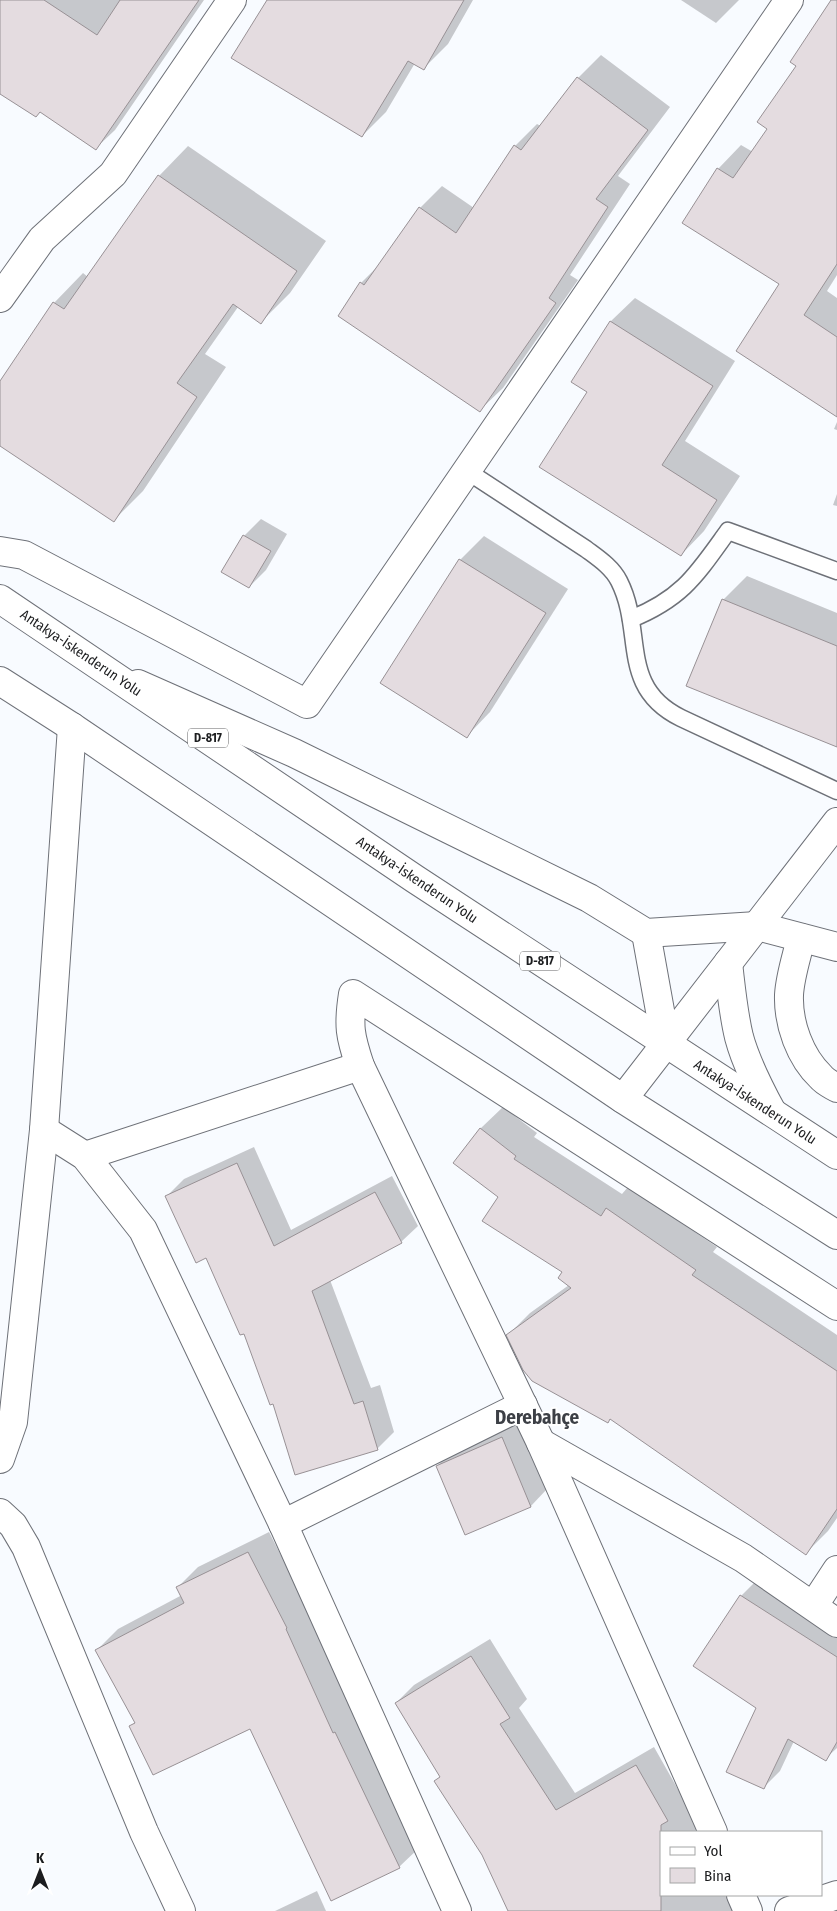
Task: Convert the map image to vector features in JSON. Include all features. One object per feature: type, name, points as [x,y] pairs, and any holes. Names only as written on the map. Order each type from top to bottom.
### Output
[{"type":"main road","points":[[0,298],[42,239],[114,174],[232,0]]},
{"type":"main road","points":[[0,551],[24,555],[307,704],[789,0]]},
{"type":"main road","name":"Antakya-İskenderun Yolu","points":[[0,599],[415,879],[837,1155]]},
{"type":"main road","points":[[105,669],[294,752],[589,898],[646,933],[757,926],[837,947]]},
{"type":"main road","points":[[0,681],[72,727],[623,1099],[837,1235]]},
{"type":"main road","points":[[0,1459],[44,1130],[72,727]]},
{"type":"main road","points":[[623,1099],[837,822]]},
{"type":"main road","points":[[646,933],[666,1044]]},
{"type":"main road","points":[[801,938],[789,994],[791,1018],[797,1040],[807,1060],[822,1078],[837,1088]]},
{"type":"main road","points":[[728,963],[732,1001],[740,1038],[754,1077],[773,1113]]},
{"type":"main road","points":[[713,1831],[541,1443],[360,1066],[352,1042],[349,1019],[353,994],[837,1306]]},
{"type":"main road","points":[[85,1156],[360,1066]]},
{"type":"main road","points":[[44,1130],[85,1156],[143,1230],[283,1524],[457,1911]]},
{"type":"main road","points":[[283,1524],[523,1405]]},
{"type":"main road","points":[[541,1443],[743,1558],[814,1605],[837,1623]]},
{"type":"main road","points":[[0,1513],[12,1525],[26,1547],[144,1832],[181,1911]]},
{"type":"main road","points":[[814,1605],[837,1570]]},
{"type":"main road","points":[[788,1911],[837,1895]]},
{"type":"main road","points":[[740,1896],[748,1911]]},
{"type":"lane","points":[[467,471],[604,562],[618,579],[627,598],[637,666],[641,679],[648,692],[668,712],[837,791]]},
{"type":"lane","points":[[631,619],[652,611],[685,587],[728,531],[837,571]]},
{"type":"building","points":[[0,0],[44,0],[97,35],[120,0],[199,0],[96,150],[40,112],[36,117],[0,94]]},
{"type":"building","points":[[267,0],[464,0],[424,70],[408,61],[362,137],[231,58]]},
{"type":"building","points":[[831,0],[837,0],[837,264],[804,315],[837,337],[837,417],[736,351],[779,284],[682,223],[717,168],[733,178],[767,129],[757,122],[796,66],[790,62]]},
{"type":"building","points":[[577,77],[648,130],[596,199],[608,207],[549,298],[556,303],[480,412],[338,316],[360,282],[364,285],[419,207],[456,233],[514,145],[521,150]]},
{"type":"building","points":[[158,175],[297,271],[261,324],[233,304],[177,383],[197,397],[114,522],[0,446],[0,381],[53,302],[64,309]]},
{"type":"building","points":[[610,321],[713,386],[662,465],[717,500],[681,556],[539,467],[587,392],[571,382]]},
{"type":"building","points":[[243,535],[271,551],[249,588],[221,572]]},
{"type":"building","points":[[459,559],[546,613],[467,738],[380,683]]},
{"type":"building","points":[[722,599],[837,646],[837,747],[686,686]]},
{"type":"building","points":[[480,1128],[516,1156],[514,1159],[601,1216],[606,1208],[696,1270],[692,1275],[837,1371],[837,1509],[806,1555],[610,1419],[608,1423],[532,1381],[523,1370],[506,1335],[571,1288],[558,1278],[562,1272],[482,1221],[498,1197],[453,1163]]},
{"type":"building","points":[[237,1163],[274,1246],[375,1192],[402,1243],[312,1291],[354,1404],[363,1401],[378,1450],[295,1475],[273,1404],[270,1405],[244,1334],[240,1335],[206,1258],[196,1263],[165,1196]]},
{"type":"building","points":[[502,1437],[531,1507],[465,1535],[436,1466]]},
{"type":"building","points":[[248,1552],[287,1628],[333,1733],[335,1732],[400,1868],[331,1901],[250,1729],[153,1775],[129,1726],[135,1723],[95,1650],[184,1603],[176,1587]]},
{"type":"building","points":[[740,1595],[837,1657],[837,1742],[826,1761],[788,1739],[764,1789],[726,1772],[756,1708],[693,1666]]},
{"type":"building","points":[[471,1656],[510,1718],[500,1724],[556,1810],[636,1765],[668,1821],[661,1825],[660,1831],[661,1911],[508,1911],[482,1855],[434,1781],[440,1777],[395,1703]]},
{"type":"district","name":"Derebahçe","points":[[537,1417]]}]
